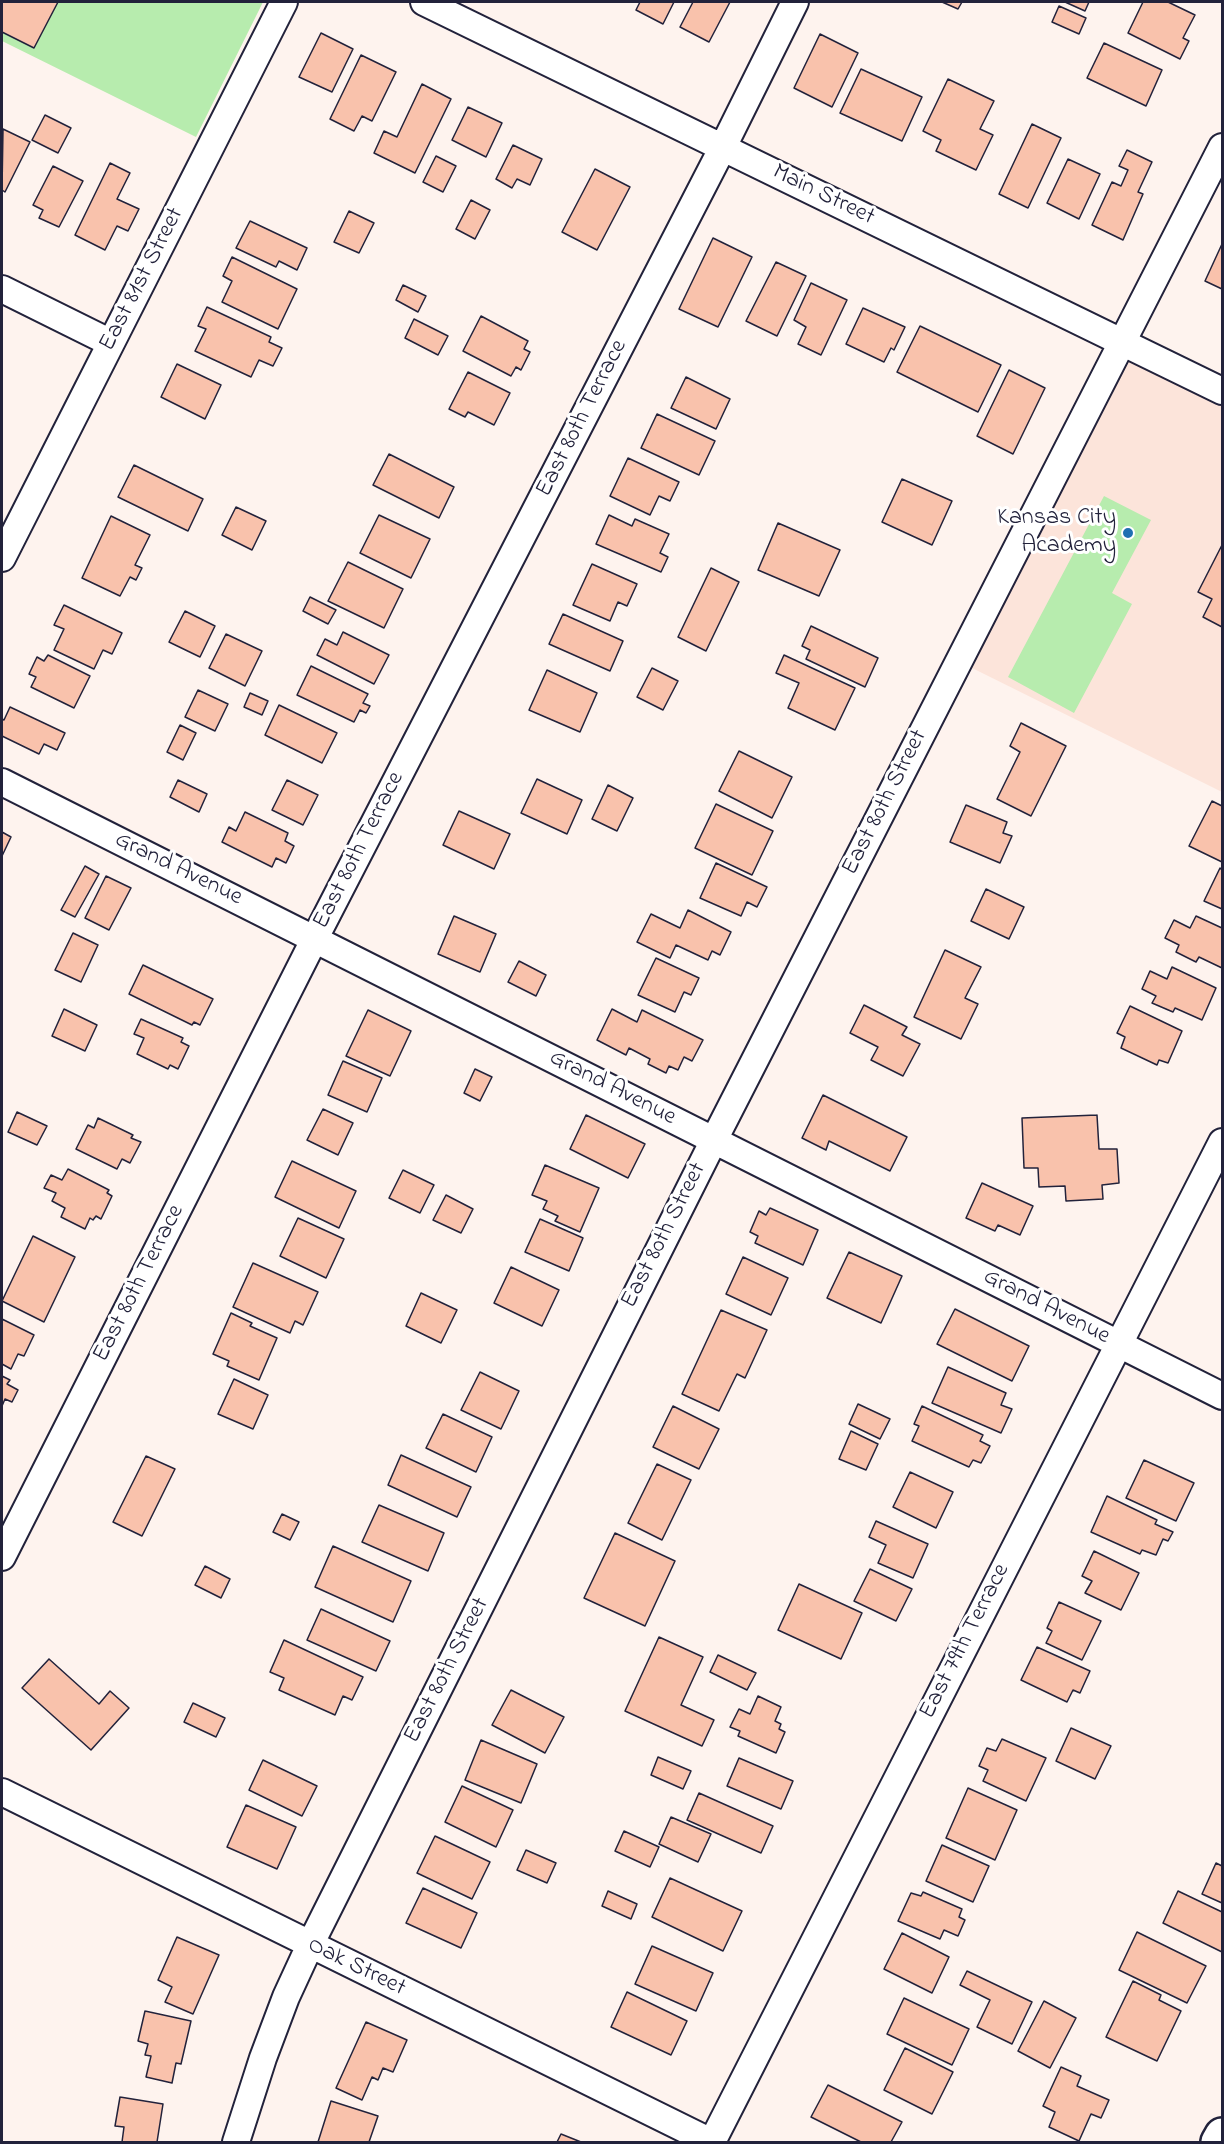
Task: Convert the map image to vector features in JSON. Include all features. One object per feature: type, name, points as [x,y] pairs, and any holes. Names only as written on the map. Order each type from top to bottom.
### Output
[{"type":"street","name":"East 81st Street","points":[[2,558],[284,2]]},
{"type":"street","name":"Main Street","points":[[424,2],[1222,391]]},
{"type":"street","name":"East 80th Terrace","points":[[2,1557],[315,938],[723,147],[795,2]]},
{"type":"street","name":"East 80th Street","points":[[236,2142],[263,2058],[286,1997],[310,1945],[714,1140],[1222,147]]},
{"type":"street","points":[[2,289],[111,343]]},
{"type":"street","name":"Grand Avenue","points":[[2,782],[1222,1396]]},
{"type":"street","name":"East 79th Terrace","points":[[711,2142],[1222,1142]]},
{"type":"street","name":"Oak Street","points":[[2,1791],[711,2142]]},
{"type":"street","points":[[1218,2142],[1222,2134]]},
{"type":"shaded area","name":"Kansas City Academy","points":[[1126,355],[1222,401],[1222,792],[966,665]]},
{"type":"green space","points":[[2,2],[263,2],[196,137],[2,41]]},
{"type":"green space","points":[[1104,496],[1151,520],[1112,593],[1132,604],[1074,713],[1008,677]]},
{"type":"building","points":[[2,2],[58,2],[34,48],[2,32]]},
{"type":"building","points":[[640,2],[674,2],[663,24],[636,10]]},
{"type":"building","points":[[693,2],[730,2],[709,42],[680,27]]},
{"type":"building","points":[[942,2],[962,2],[958,9]]},
{"type":"building","points":[[1065,2],[1089,2],[1085,11]]},
{"type":"building","points":[[1143,2],[1168,2],[1195,15],[1183,38],[1189,41],[1180,59],[1128,33]]},
{"type":"building","points":[[1059,6],[1086,18],[1079,34],[1052,22]]},
{"type":"building","points":[[321,33],[353,49],[332,92],[299,77]]},
{"type":"building","points":[[820,34],[858,53],[832,107],[794,88]]},
{"type":"building","points":[[1104,43],[1162,70],[1146,106],[1087,78]]},
{"type":"building","points":[[361,55],[396,72],[372,121],[362,116],[354,131],[330,119]]},
{"type":"building","points":[[861,69],[922,97],[902,141],[840,113]]},
{"type":"building","points":[[948,79],[994,101],[980,129],[993,135],[976,170],[936,151],[941,140],[923,131]]},
{"type":"building","points":[[422,84],[451,99],[415,173],[374,153],[384,131],[397,137]]},
{"type":"building","points":[[468,107],[502,123],[486,157],[452,140]]},
{"type":"building","points":[[45,115],[71,128],[58,153],[32,140]]},
{"type":"building","points":[[1032,124],[1061,138],[1028,208],[999,194]]},
{"type":"building","points":[[3,129],[30,142],[5,192],[2,190]]},
{"type":"building","points":[[513,145],[542,159],[530,185],[517,179],[512,188],[496,179]]},
{"type":"building","points":[[1127,150],[1152,162],[1138,192],[1143,194],[1123,240],[1092,225],[1112,182],[1121,186],[1128,170],[1119,166]]},
{"type":"building","points":[[436,156],[456,166],[443,192],[423,182]]},
{"type":"building","points":[[1068,159],[1100,174],[1079,219],[1047,203]]},
{"type":"building","points":[[110,163],[130,173],[117,199],[139,209],[128,231],[117,226],[105,250],[75,235]]},
{"type":"building","points":[[53,166],[83,181],[59,227],[39,218],[43,210],[33,205]]},
{"type":"building","points":[[595,169],[630,187],[597,250],[562,232]]},
{"type":"building","points":[[471,200],[490,210],[475,239],[456,229]]},
{"type":"building","points":[[349,211],[374,223],[359,253],[334,242]]},
{"type":"building","points":[[250,221],[307,248],[297,270],[279,261],[276,267],[236,248]]},
{"type":"building","points":[[713,238],[752,257],[718,327],[679,309]]},
{"type":"building","points":[[1222,244],[1222,289],[1205,281]]},
{"type":"building","points":[[232,257],[297,289],[278,329],[222,302],[232,281],[223,276]]},
{"type":"building","points":[[776,262],[806,276],[777,336],[746,321]]},
{"type":"building","points":[[811,283],[847,300],[821,355],[798,344],[806,327],[794,320]]},
{"type":"building","points":[[403,285],[426,296],[418,312],[396,300]]},
{"type":"building","points":[[207,307],[271,337],[269,342],[282,348],[273,366],[259,360],[251,377],[195,351],[206,329],[198,326]]},
{"type":"building","points":[[863,308],[905,327],[894,350],[891,348],[884,362],[846,344]]},
{"type":"building","points":[[481,316],[528,341],[524,349],[530,352],[521,370],[516,367],[511,376],[463,351]]},
{"type":"building","points":[[414,319],[448,336],[438,355],[405,338]]},
{"type":"building","points":[[920,326],[1001,365],[978,412],[897,372]]},
{"type":"building","points":[[177,364],[221,385],[205,419],[161,397]]},
{"type":"building","points":[[1009,370],[1045,388],[1013,454],[977,436]]},
{"type":"building","points":[[468,372],[510,393],[494,425],[468,412],[465,417],[449,409]]},
{"type":"building","points":[[686,377],[730,399],[716,429],[671,408]]},
{"type":"building","points":[[657,414],[715,441],[699,475],[641,448]]},
{"type":"building","points":[[389,454],[454,487],[439,518],[373,485]]},
{"type":"building","points":[[628,458],[679,482],[670,501],[659,496],[650,515],[610,496]]},
{"type":"building","points":[[134,465],[203,499],[188,531],[118,497]]},
{"type":"building","points":[[902,479],[952,501],[932,545],[882,522]]},
{"type":"building","points":[[236,507],[266,521],[252,550],[222,535]]},
{"type":"building","points":[[379,515],[430,539],[411,578],[360,553]]},
{"type":"building","points":[[609,515],[632,526],[635,519],[669,534],[660,553],[668,557],[661,572],[596,544]]},
{"type":"building","points":[[111,516],[150,535],[135,565],[142,568],[136,580],[130,577],[120,596],[82,578]]},
{"type":"building","points":[[778,523],[840,550],[819,596],[758,570]]},
{"type":"building","points":[[1222,545],[1222,627],[1203,617],[1212,599],[1198,592]]},
{"type":"building","points":[[348,562],[403,589],[384,628],[328,601]]},
{"type":"building","points":[[592,564],[637,584],[627,606],[618,602],[610,621],[573,605]]},
{"type":"building","points":[[711,568],[739,582],[706,651],[678,637]]},
{"type":"building","points":[[310,597],[336,610],[328,624],[303,611]]},
{"type":"building","points":[[64,605],[122,633],[112,654],[103,650],[94,669],[54,650],[64,629],[54,625]]},
{"type":"building","points":[[185,611],[215,626],[200,657],[169,642]]},
{"type":"building","points":[[563,614],[623,641],[610,671],[549,644]]},
{"type":"building","points":[[811,626],[878,658],[865,687],[806,659],[810,650],[802,646]]},
{"type":"building","points":[[343,632],[389,655],[374,684],[317,655],[325,639],[337,645]]},
{"type":"building","points":[[226,634],[262,651],[245,686],[209,668]]},
{"type":"building","points":[[48,655],[90,676],[74,708],[31,687],[36,677],[29,674],[37,657],[44,661]]},
{"type":"building","points":[[784,655],[855,688],[835,730],[788,708],[799,683],[776,673]]},
{"type":"building","points":[[311,666],[368,694],[363,703],[370,706],[366,713],[360,710],[354,722],[297,695]]},
{"type":"building","points":[[652,668],[678,681],[663,710],[637,697]]},
{"type":"building","points":[[547,670],[597,693],[580,732],[529,710]]},
{"type":"building","points":[[198,690],[228,704],[215,731],[185,717]]},
{"type":"building","points":[[250,693],[268,701],[262,715],[244,707]]},
{"type":"building","points":[[279,705],[337,733],[322,763],[265,735]]},
{"type":"building","points":[[10,707],[65,733],[57,750],[44,744],[39,754],[2,736],[2,719],[4,720]]},
{"type":"building","points":[[1021,723],[1066,746],[1031,816],[997,799],[1020,752],[1010,746]]},
{"type":"building","points":[[180,725],[196,733],[183,760],[167,752]]},
{"type":"building","points":[[739,751],[792,777],[772,818],[719,791]]},
{"type":"building","points":[[537,779],[582,800],[567,834],[521,813]]},
{"type":"building","points":[[178,780],[207,794],[199,812],[170,797]]},
{"type":"building","points":[[287,780],[318,795],[303,825],[272,810]]},
{"type":"building","points":[[608,785],[633,798],[617,831],[592,819]]},
{"type":"building","points":[[1212,801],[1222,806],[1222,862],[1189,846]]},
{"type":"building","points":[[716,804],[773,831],[752,875],[695,848]]},
{"type":"building","points":[[966,805],[1007,822],[1003,833],[1012,836],[1000,863],[950,842]]},
{"type":"building","points":[[459,811],[510,834],[494,869],[443,845]]},
{"type":"building","points":[[245,812],[288,833],[285,841],[294,846],[286,863],[276,858],[272,867],[222,842],[229,827],[236,831]]},
{"type":"building","points":[[2,832],[11,837],[2,856]]},
{"type":"building","points":[[716,863],[767,887],[757,907],[747,902],[741,916],[700,898]]},
{"type":"building","points":[[85,866],[99,874],[75,917],[61,910]]},
{"type":"building","points":[[1220,868],[1222,870],[1222,909],[1204,901]]},
{"type":"building","points":[[106,876],[131,888],[109,930],[85,918]]},
{"type":"building","points":[[986,889],[1024,907],[1009,939],[971,921]]},
{"type":"building","points":[[688,910],[731,932],[720,955],[712,951],[708,960],[676,945],[670,958],[637,942],[651,914],[680,928]]},
{"type":"building","points":[[454,916],[496,934],[480,972],[438,954]]},
{"type":"building","points":[[1196,916],[1222,928],[1222,968],[1199,957],[1196,962],[1176,952],[1179,945],[1165,938],[1174,920],[1190,928]]},
{"type":"building","points":[[73,933],[98,945],[81,982],[55,970]]},
{"type":"building","points":[[945,950],[981,967],[965,998],[978,1004],[961,1039],[914,1017]]},
{"type":"building","points":[[656,958],[699,978],[691,995],[684,992],[675,1012],[638,995]]},
{"type":"building","points":[[519,961],[546,975],[536,996],[508,982]]},
{"type":"building","points":[[143,965],[213,999],[200,1025],[194,1022],[192,1025],[129,994]]},
{"type":"building","points":[[1172,967],[1216,988],[1202,1020],[1175,1008],[1173,1012],[1152,1003],[1156,996],[1142,989],[1150,971],[1167,979]]},
{"type":"building","points":[[864,1005],[907,1027],[902,1035],[920,1044],[903,1076],[871,1060],[878,1047],[850,1033]]},
{"type":"building","points":[[1130,1006],[1182,1031],[1168,1063],[1159,1060],[1157,1065],[1121,1048],[1125,1037],[1117,1033]]},
{"type":"building","points":[[64,1009],[97,1025],[85,1051],[52,1036]]},
{"type":"building","points":[[612,1009],[637,1022],[642,1010],[703,1040],[692,1061],[684,1057],[678,1070],[669,1066],[666,1073],[648,1064],[650,1059],[629,1048],[626,1055],[597,1040]]},
{"type":"building","points":[[368,1010],[411,1031],[390,1076],[346,1056]]},
{"type":"building","points":[[141,1019],[183,1038],[181,1042],[189,1046],[178,1069],[170,1065],[168,1069],[137,1054],[144,1038],[134,1034]]},
{"type":"building","points":[[343,1061],[382,1078],[367,1112],[328,1095]]},
{"type":"building","points":[[475,1069],[492,1077],[480,1101],[464,1093]]},
{"type":"building","points":[[823,1095],[907,1137],[890,1171],[829,1141],[826,1150],[802,1138]]},
{"type":"building","points":[[323,1109],[353,1123],[338,1155],[307,1140]]},
{"type":"building","points":[[17,1112],[47,1126],[37,1145],[8,1132]]},
{"type":"building","points":[[586,1115],[645,1144],[628,1178],[570,1149]]},
{"type":"building","points":[[1097,1115],[1099,1149],[1117,1149],[1119,1183],[1102,1185],[1103,1199],[1066,1201],[1065,1186],[1039,1187],[1038,1168],[1024,1168],[1022,1118]]},
{"type":"building","points":[[98,1118],[133,1135],[131,1138],[141,1142],[130,1163],[122,1159],[117,1169],[76,1149],[88,1125],[94,1128]]},
{"type":"building","points":[[292,1161],[356,1191],[339,1228],[275,1197]]},
{"type":"building","points":[[545,1165],[599,1188],[580,1232],[555,1221],[558,1216],[543,1209],[547,1201],[532,1195]]},
{"type":"building","points":[[68,1169],[109,1190],[107,1193],[112,1196],[101,1219],[96,1216],[93,1220],[90,1218],[85,1229],[61,1217],[65,1208],[52,1201],[56,1193],[44,1188],[51,1175],[62,1180]]},
{"type":"building","points":[[403,1170],[434,1185],[420,1213],[389,1198]]},
{"type":"building","points":[[982,1183],[1033,1206],[1020,1235],[998,1225],[995,1231],[966,1218]]},
{"type":"building","points":[[446,1195],[473,1209],[461,1233],[433,1220]]},
{"type":"building","points":[[770,1208],[818,1230],[803,1265],[755,1243],[758,1236],[750,1232],[759,1211],[766,1215]]},
{"type":"building","points":[[298,1218],[344,1239],[326,1278],[280,1256]]},
{"type":"building","points":[[540,1219],[583,1238],[569,1271],[525,1252]]},
{"type":"building","points":[[33,1236],[75,1257],[44,1322],[2,1301]]},
{"type":"building","points":[[849,1252],[902,1276],[881,1323],[827,1298]]},
{"type":"building","points":[[743,1257],[788,1278],[771,1315],[726,1294]]},
{"type":"building","points":[[253,1263],[318,1292],[303,1325],[295,1321],[290,1333],[233,1307]]},
{"type":"building","points":[[511,1267],[559,1290],[542,1326],[494,1303]]},
{"type":"building","points":[[421,1293],[457,1310],[441,1343],[406,1326]]},
{"type":"building","points":[[955,1309],[1029,1346],[1012,1381],[937,1344]]},
{"type":"building","points":[[721,1310],[767,1330],[745,1378],[737,1374],[719,1411],[682,1394]]},
{"type":"building","points":[[231,1313],[252,1323],[250,1326],[277,1338],[259,1380],[227,1366],[229,1361],[213,1354]]},
{"type":"building","points":[[2,1319],[34,1335],[24,1356],[18,1354],[11,1369],[2,1364]]},
{"type":"building","points":[[948,1367],[1006,1393],[1001,1405],[1012,1409],[1001,1433],[932,1403]]},
{"type":"building","points":[[480,1372],[519,1391],[501,1429],[461,1410]]},
{"type":"building","points":[[2,1376],[10,1380],[7,1384],[18,1390],[12,1402],[5,1399],[2,1406]]},
{"type":"building","points":[[234,1379],[268,1395],[253,1429],[218,1414]]},
{"type":"building","points":[[858,1404],[890,1419],[880,1439],[849,1424]]},
{"type":"building","points":[[673,1406],[719,1429],[699,1469],[653,1447]]},
{"type":"building","points":[[922,1406],[983,1435],[980,1441],[990,1446],[981,1463],[973,1460],[969,1467],[912,1441],[919,1426],[914,1424]]},
{"type":"building","points":[[443,1414],[492,1437],[476,1472],[426,1448]]},
{"type":"building","points":[[851,1431],[878,1444],[866,1470],[839,1459]]},
{"type":"building","points":[[401,1455],[471,1487],[457,1517],[388,1485]]},
{"type":"building","points":[[146,1456],[175,1469],[142,1536],[113,1522]]},
{"type":"building","points":[[1144,1460],[1194,1483],[1176,1521],[1126,1498]]},
{"type":"building","points":[[657,1464],[691,1480],[662,1540],[628,1523]]},
{"type":"building","points":[[910,1472],[953,1492],[936,1528],[893,1507]]},
{"type":"building","points":[[1107,1496],[1157,1520],[1155,1524],[1173,1532],[1168,1541],[1163,1539],[1156,1555],[1142,1550],[1140,1554],[1091,1532]]},
{"type":"building","points":[[379,1505],[444,1533],[428,1571],[362,1542]]},
{"type":"building","points":[[282,1514],[299,1522],[290,1540],[273,1532]]},
{"type":"building","points":[[876,1521],[928,1544],[913,1578],[878,1563],[886,1545],[869,1537]]},
{"type":"building","points":[[615,1533],[675,1561],[645,1626],[584,1598]]},
{"type":"building","points":[[333,1546],[411,1581],[393,1622],[315,1587]]},
{"type":"building","points":[[1094,1551],[1139,1573],[1121,1610],[1085,1593],[1092,1581],[1082,1576]]},
{"type":"building","points":[[205,1566],[230,1579],[221,1598],[195,1585]]},
{"type":"building","points":[[870,1569],[912,1589],[896,1621],[854,1601]]},
{"type":"building","points":[[799,1584],[862,1613],[841,1659],[778,1630]]},
{"type":"building","points":[[1059,1602],[1101,1621],[1082,1660],[1046,1643],[1052,1631],[1047,1628]]},
{"type":"building","points":[[321,1609],[390,1641],[376,1671],[307,1640]]},
{"type":"building","points":[[659,1637],[703,1657],[681,1705],[714,1720],[702,1746],[625,1711]]},
{"type":"building","points":[[284,1640],[363,1677],[352,1700],[343,1696],[335,1715],[279,1690],[284,1678],[270,1672]]},
{"type":"building","points":[[1037,1647],[1090,1671],[1080,1693],[1073,1690],[1067,1702],[1021,1680]]},
{"type":"building","points":[[718,1655],[756,1673],[747,1690],[710,1672]]},
{"type":"building","points":[[49,1659],[99,1704],[110,1691],[129,1708],[91,1750],[22,1688]]},
{"type":"building","points":[[511,1690],[564,1717],[545,1753],[492,1725]]},
{"type":"building","points":[[758,1696],[781,1707],[775,1721],[781,1724],[779,1729],[785,1732],[776,1753],[738,1736],[740,1731],[730,1727],[739,1709],[750,1714]]},
{"type":"building","points":[[193,1703],[225,1718],[216,1737],[184,1722]]},
{"type":"building","points":[[1071,1728],[1111,1746],[1095,1779],[1056,1761]]},
{"type":"building","points":[[1002,1739],[1046,1758],[1026,1801],[983,1781],[988,1770],[979,1766],[987,1748],[996,1751]]},
{"type":"building","points":[[481,1740],[537,1764],[521,1803],[465,1780]]},
{"type":"building","points":[[658,1757],[691,1771],[683,1789],[651,1775]]},
{"type":"building","points":[[739,1758],[793,1781],[781,1809],[727,1786]]},
{"type":"building","points":[[263,1760],[317,1786],[302,1816],[249,1790]]},
{"type":"building","points":[[462,1786],[513,1810],[496,1847],[445,1822]]},
{"type":"building","points":[[968,1788],[1017,1810],[995,1860],[946,1838]]},
{"type":"building","points":[[699,1793],[773,1826],[761,1853],[687,1820]]},
{"type":"building","points":[[246,1805],[296,1827],[277,1869],[227,1847]]},
{"type":"building","points":[[671,1817],[711,1834],[698,1862],[659,1844]]},
{"type":"building","points":[[624,1831],[659,1847],[650,1867],[615,1851]]},
{"type":"building","points":[[435,1836],[490,1862],[472,1899],[417,1873]]},
{"type":"building","points":[[942,1845],[989,1866],[973,1902],[926,1881]]},
{"type":"building","points":[[526,1850],[556,1863],[547,1883],[517,1870]]},
{"type":"building","points":[[1216,1863],[1222,1866],[1222,1903],[1202,1894]]},
{"type":"building","points":[[670,1878],[742,1911],[723,1951],[652,1917]]},
{"type":"building","points":[[423,1888],[477,1913],[461,1948],[406,1923]]},
{"type":"building","points":[[608,1891],[637,1904],[631,1919],[602,1906]]},
{"type":"building","points":[[1178,1891],[1222,1912],[1222,1952],[1163,1923]]},
{"type":"building","points":[[923,1892],[962,1909],[959,1917],[965,1920],[958,1936],[944,1930],[940,1939],[898,1921],[911,1893],[921,1896]]},
{"type":"building","points":[[1137,1932],[1206,1966],[1187,2003],[1119,1970]]},
{"type":"building","points":[[902,1933],[949,1957],[932,1993],[884,1969]]},
{"type":"building","points":[[177,1937],[219,1955],[193,2014],[165,2002],[172,1987],[158,1980]]},
{"type":"building","points":[[652,1946],[713,1973],[696,2011],[635,1984]]},
{"type":"building","points":[[967,1971],[1032,2002],[1012,2044],[977,2027],[990,2000],[960,1985]]},
{"type":"building","points":[[1133,1981],[1161,1995],[1159,2000],[1181,2011],[1157,2061],[1106,2037]]},
{"type":"building","points":[[627,1992],[687,2021],[671,2055],[611,2027]]},
{"type":"building","points":[[904,1998],[969,2029],[952,2065],[887,2034]]},
{"type":"building","points":[[1044,2001],[1076,2018],[1050,2068],[1018,2051]]},
{"type":"building","points":[[145,2011],[191,2021],[181,2064],[176,2063],[172,2083],[146,2077],[151,2056],[145,2055],[148,2044],[138,2041]]},
{"type":"building","points":[[366,2022],[407,2040],[393,2072],[383,2068],[378,2080],[372,2077],[362,2100],[336,2088]]},
{"type":"building","points":[[905,2048],[953,2072],[932,2114],[884,2090]]},
{"type":"building","points":[[1061,2067],[1081,2076],[1077,2086],[1109,2100],[1101,2118],[1091,2114],[1079,2141],[1049,2127],[1055,2112],[1043,2106]]},
{"type":"building","points":[[828,2085],[902,2122],[891,2142],[861,2142],[811,2117]]},
{"type":"building","points":[[120,2097],[163,2104],[157,2142],[122,2142],[124,2127],[115,2126]]},
{"type":"building","points":[[331,2101],[378,2116],[369,2142],[318,2142]]},
{"type":"building","points":[[561,2134],[581,2142],[557,2142]]},
{"type":"place","name":"Kansas City Academy","points":[[1128,533]]}]
